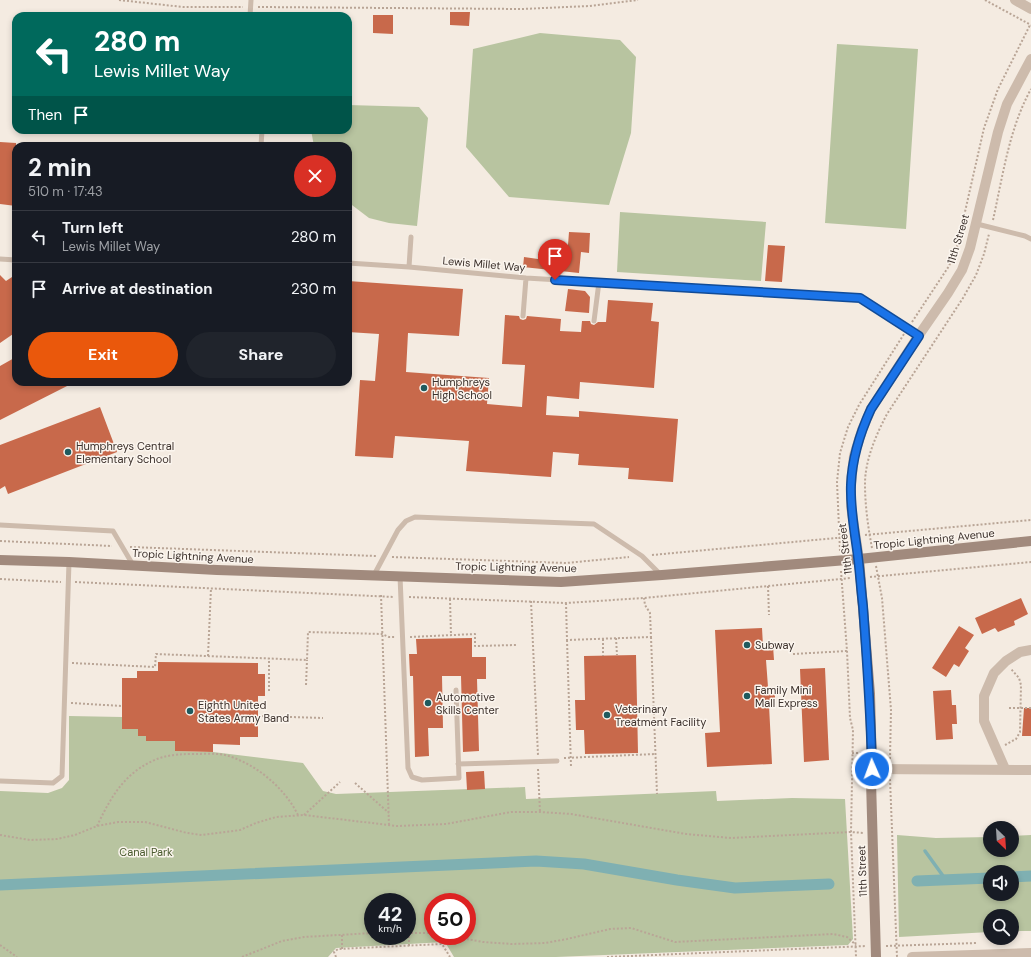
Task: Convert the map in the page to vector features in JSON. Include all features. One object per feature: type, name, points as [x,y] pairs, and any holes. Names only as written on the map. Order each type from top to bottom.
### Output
[{"type":"main road","name":"Tropic Lightning Avenue","points":[[0,560],[70,562],[217,570],[561,582],[662,576],[858,559],[1031,541]]},
{"type":"main road","name":"11th Street","points":[[858,559],[870,694],[876,957]]},
{"type":"street","points":[[1015,0],[1031,8]]},
{"type":"street","name":"11th Street","points":[[858,559],[851,506],[851,483],[854,456],[862,430],[871,409],[962,270],[977,224],[998,132],[1008,104],[1031,59]]},
{"type":"street","points":[[1005,769],[984,721],[984,696],[994,673],[1006,661],[1020,652],[1031,650]]},
{"type":"street","points":[[872,769],[1031,770]]},
{"type":"street","points":[[912,957],[1031,953]]},
{"type":"lane","points":[[250,12],[251,0]]},
{"type":"lane","points":[[977,224],[1025,236],[1031,239]]},
{"type":"lane","points":[[409,267],[411,237]]},
{"type":"lane","points":[[0,259],[12,260]]},
{"type":"lane","name":"Lewis Millet Way","points":[[352,263],[526,278],[860,298],[919,336]]},
{"type":"lane","points":[[523,316],[526,278]]},
{"type":"lane","points":[[594,321],[599,282]]},
{"type":"lane","points":[[374,575],[398,530],[406,521],[415,517],[594,524],[642,556],[662,576]]},
{"type":"lane","points":[[0,525],[113,530],[133,565]]},
{"type":"lane","points":[[0,781],[53,783],[62,776],[70,562]]},
{"type":"lane","points":[[400,576],[408,768],[412,777],[422,780],[459,778],[456,690]]},
{"type":"lane","points":[[458,764],[557,761]]},
{"type":"path","points":[[119,0],[183,7],[522,9],[589,6],[638,0]]},
{"type":"path","points":[[856,957],[851,832],[853,730],[850,718],[847,651],[840,560],[837,482],[840,453],[848,427],[859,405],[949,266],[957,247],[984,128],[998,89],[1030,25],[985,0]]},
{"type":"path","points":[[897,957],[890,769],[891,710],[882,598],[870,535],[865,483],[869,456],[877,433],[886,414],[963,298],[976,275],[984,254],[991,227],[1013,130],[1021,106],[1031,89]]},
{"type":"path","points":[[0,541],[566,563],[1031,520]]},
{"type":"path","points":[[0,579],[401,597],[566,602],[644,598],[1031,562]]},
{"type":"path","points":[[768,586],[769,615]]},
{"type":"path","points":[[208,656],[211,588]]},
{"type":"path","points":[[381,595],[389,825]]},
{"type":"path","points":[[450,598],[451,635]]},
{"type":"path","points":[[644,598],[645,605],[650,613],[656,794]]},
{"type":"path","points":[[531,601],[540,812]]},
{"type":"path","points":[[566,602],[571,767]]},
{"type":"path","points":[[306,686],[308,632],[382,634],[389,637],[475,634],[475,646],[516,645]]},
{"type":"path","points":[[567,640],[651,637]]},
{"type":"path","points":[[616,638],[617,655]]},
{"type":"path","points":[[603,639],[603,656]]},
{"type":"path","points":[[793,654],[847,651]]},
{"type":"path","points":[[66,663],[155,667],[156,654],[307,660]]},
{"type":"path","points":[[268,691],[269,658]]},
{"type":"path","points":[[995,747],[1008,745],[1016,739],[1020,732],[1021,685],[1019,678],[1006,661]]},
{"type":"path","points":[[64,702],[122,706]]},
{"type":"path","points":[[1009,708],[1031,708]]},
{"type":"path","points":[[258,716],[322,718]]},
{"type":"path","points":[[97,826],[112,796],[131,776],[154,761],[173,754],[225,755],[245,763],[265,776],[274,784],[288,800],[298,815]]},
{"type":"path","points":[[564,758],[655,754]]},
{"type":"path","points":[[304,815],[340,782]]},
{"type":"path","points":[[355,783],[389,813]]},
{"type":"path","points":[[0,835],[30,840],[57,839],[75,835],[97,826],[118,822],[145,822],[187,833],[202,835],[240,830],[256,822],[276,817],[298,815],[397,826],[446,824],[511,812],[571,814],[686,834],[731,838],[851,832],[872,834]]},
{"type":"path","points":[[476,941],[512,944],[545,943],[610,929],[631,928],[675,942],[833,934],[847,937],[856,946]]},
{"type":"path","points":[[242,957],[282,941],[304,937],[364,934]]},
{"type":"path","points":[[342,935],[342,949]]},
{"type":"path","points":[[607,957],[856,946],[983,943]]},
{"type":"path","points":[[336,957],[334,952],[338,949],[426,945]]},
{"type":"path","points":[[443,945],[450,957]]},
{"type":"path","points":[[0,946],[17,957]]},
{"type":"green space","points":[[540,33],[620,40],[636,57],[631,133],[609,205],[509,197],[466,147],[473,49]]},
{"type":"green space","points":[[837,44],[918,49],[906,229],[825,223]]},
{"type":"green space","points":[[352,105],[419,107],[428,118],[417,226],[389,223],[369,218],[352,205],[352,142],[313,142],[312,134],[352,134]]},
{"type":"green space","points":[[620,212],[766,222],[761,281],[617,272]]},
{"type":"green space","name":"Canal Park","points":[[69,716],[122,717],[122,729],[138,729],[146,736],[175,741],[175,751],[213,752],[303,763],[323,791],[336,794],[525,787],[526,799],[716,791],[717,801],[792,798],[845,799],[853,939],[848,945],[556,957],[454,957],[447,945],[476,945],[476,893],[424,893],[424,943],[416,944],[416,893],[364,893],[364,945],[390,945],[336,948],[328,957],[0,957],[0,791],[48,793],[62,788],[69,780]]},
{"type":"green space","points":[[897,835],[936,838],[983,837],[983,857],[1019,857],[1019,836],[1031,835],[1031,931],[1019,931],[1019,909],[983,909],[983,932],[899,937]]},
{"type":"building","points":[[450,12],[470,12],[469,26],[450,25]]},
{"type":"building","points":[[373,15],[393,15],[393,34],[373,33]]},
{"type":"building","points":[[0,142],[12,143],[12,206],[0,204]]},
{"type":"building","points":[[569,232],[590,233],[589,253],[581,252],[579,273],[523,267],[524,257],[538,259],[538,254],[567,258]]},
{"type":"building","points":[[768,245],[785,246],[782,282],[765,281]]},
{"type":"building","points":[[0,275],[6,281],[12,277],[12,335],[0,343]]},
{"type":"building","name":"Humphreys High School","points":[[352,281],[463,289],[459,336],[408,333],[406,372],[489,378],[487,404],[522,407],[525,365],[502,364],[505,315],[519,316],[520,319],[523,320],[526,319],[527,316],[561,319],[560,331],[581,332],[582,321],[590,321],[591,324],[594,325],[598,322],[606,322],[608,300],[653,303],[651,321],[659,322],[654,388],[580,382],[579,399],[547,396],[546,415],[579,417],[579,411],[678,419],[673,482],[628,479],[629,468],[578,465],[579,454],[553,452],[551,477],[466,471],[469,441],[395,436],[393,458],[355,456],[360,380],[375,381],[379,334],[352,332]]},
{"type":"building","points":[[568,289],[585,291],[590,297],[589,313],[565,311]]},
{"type":"building","points":[[12,359],[12,386],[67,386],[0,420],[0,366]]},
{"type":"building","points":[[100,407],[117,452],[8,494],[5,486],[0,489],[0,445]]},
{"type":"building","points":[[1021,598],[1028,614],[1014,621],[1015,625],[998,632],[995,628],[982,634],[975,618]]},
{"type":"building","points":[[959,626],[974,635],[965,648],[969,651],[959,667],[954,664],[946,677],[932,668]]},
{"type":"building","name":"Family Mini Mall Express","points":[[762,628],[763,646],[773,646],[774,660],[766,660],[768,687],[775,687],[775,705],[769,705],[772,764],[707,767],[705,733],[720,732],[715,630]]},
{"type":"building","name":"Automotive Skills Center","points":[[472,638],[472,657],[486,657],[486,679],[477,679],[479,751],[463,752],[461,676],[442,676],[443,728],[428,728],[429,756],[415,757],[413,676],[410,676],[409,654],[417,654],[416,639]]},
{"type":"building","name":"Veterinary Treatment Facility","points":[[636,655],[638,753],[585,754],[584,730],[576,730],[575,700],[585,700],[584,656]]},
{"type":"building","name":"Eighth United States Army Band","points":[[158,662],[258,663],[258,674],[265,674],[265,696],[258,696],[258,737],[240,737],[240,745],[213,744],[213,752],[175,751],[175,741],[146,741],[146,736],[138,736],[138,729],[122,729],[122,678],[137,678],[137,671],[158,671]]},
{"type":"building","points":[[825,668],[829,760],[804,762],[800,669]]},
{"type":"building","points":[[951,690],[952,705],[956,705],[957,724],[952,724],[953,739],[936,740],[933,691]]},
{"type":"building","points":[[1024,708],[1031,708],[1031,736],[1022,736]]},
{"type":"building","points":[[484,771],[485,789],[467,790],[466,772]]},
{"type":"waterway","points":[[925,851],[946,880]]},
{"type":"waterway","points":[[0,885],[536,861],[584,864],[677,880],[735,888],[829,884]]},
{"type":"waterway","points":[[1019,877],[1031,876]]},
{"type":"waterway","points":[[917,881],[983,878]]},
{"type":"place","name":"Humphreys High School","points":[[424,388]]},
{"type":"place","name":"Humphreys Central Elementary School","points":[[68,452]]},
{"type":"place","name":"Subway","points":[[747,645]]},
{"type":"place","name":"Family Mini Mall Express","points":[[747,696]]},
{"type":"place","name":"Automotive Skills Center","points":[[428,703]]},
{"type":"place","name":"Eighth United States Army Band","points":[[190,711]]},
{"type":"place","name":"Veterinary Treatment Facility","points":[[607,715]]},
{"type":"route","points":[[555,280],[860,298],[919,336],[871,409],[862,430],[854,456],[851,483],[851,506],[858,559],[870,694],[872,769]]}]
